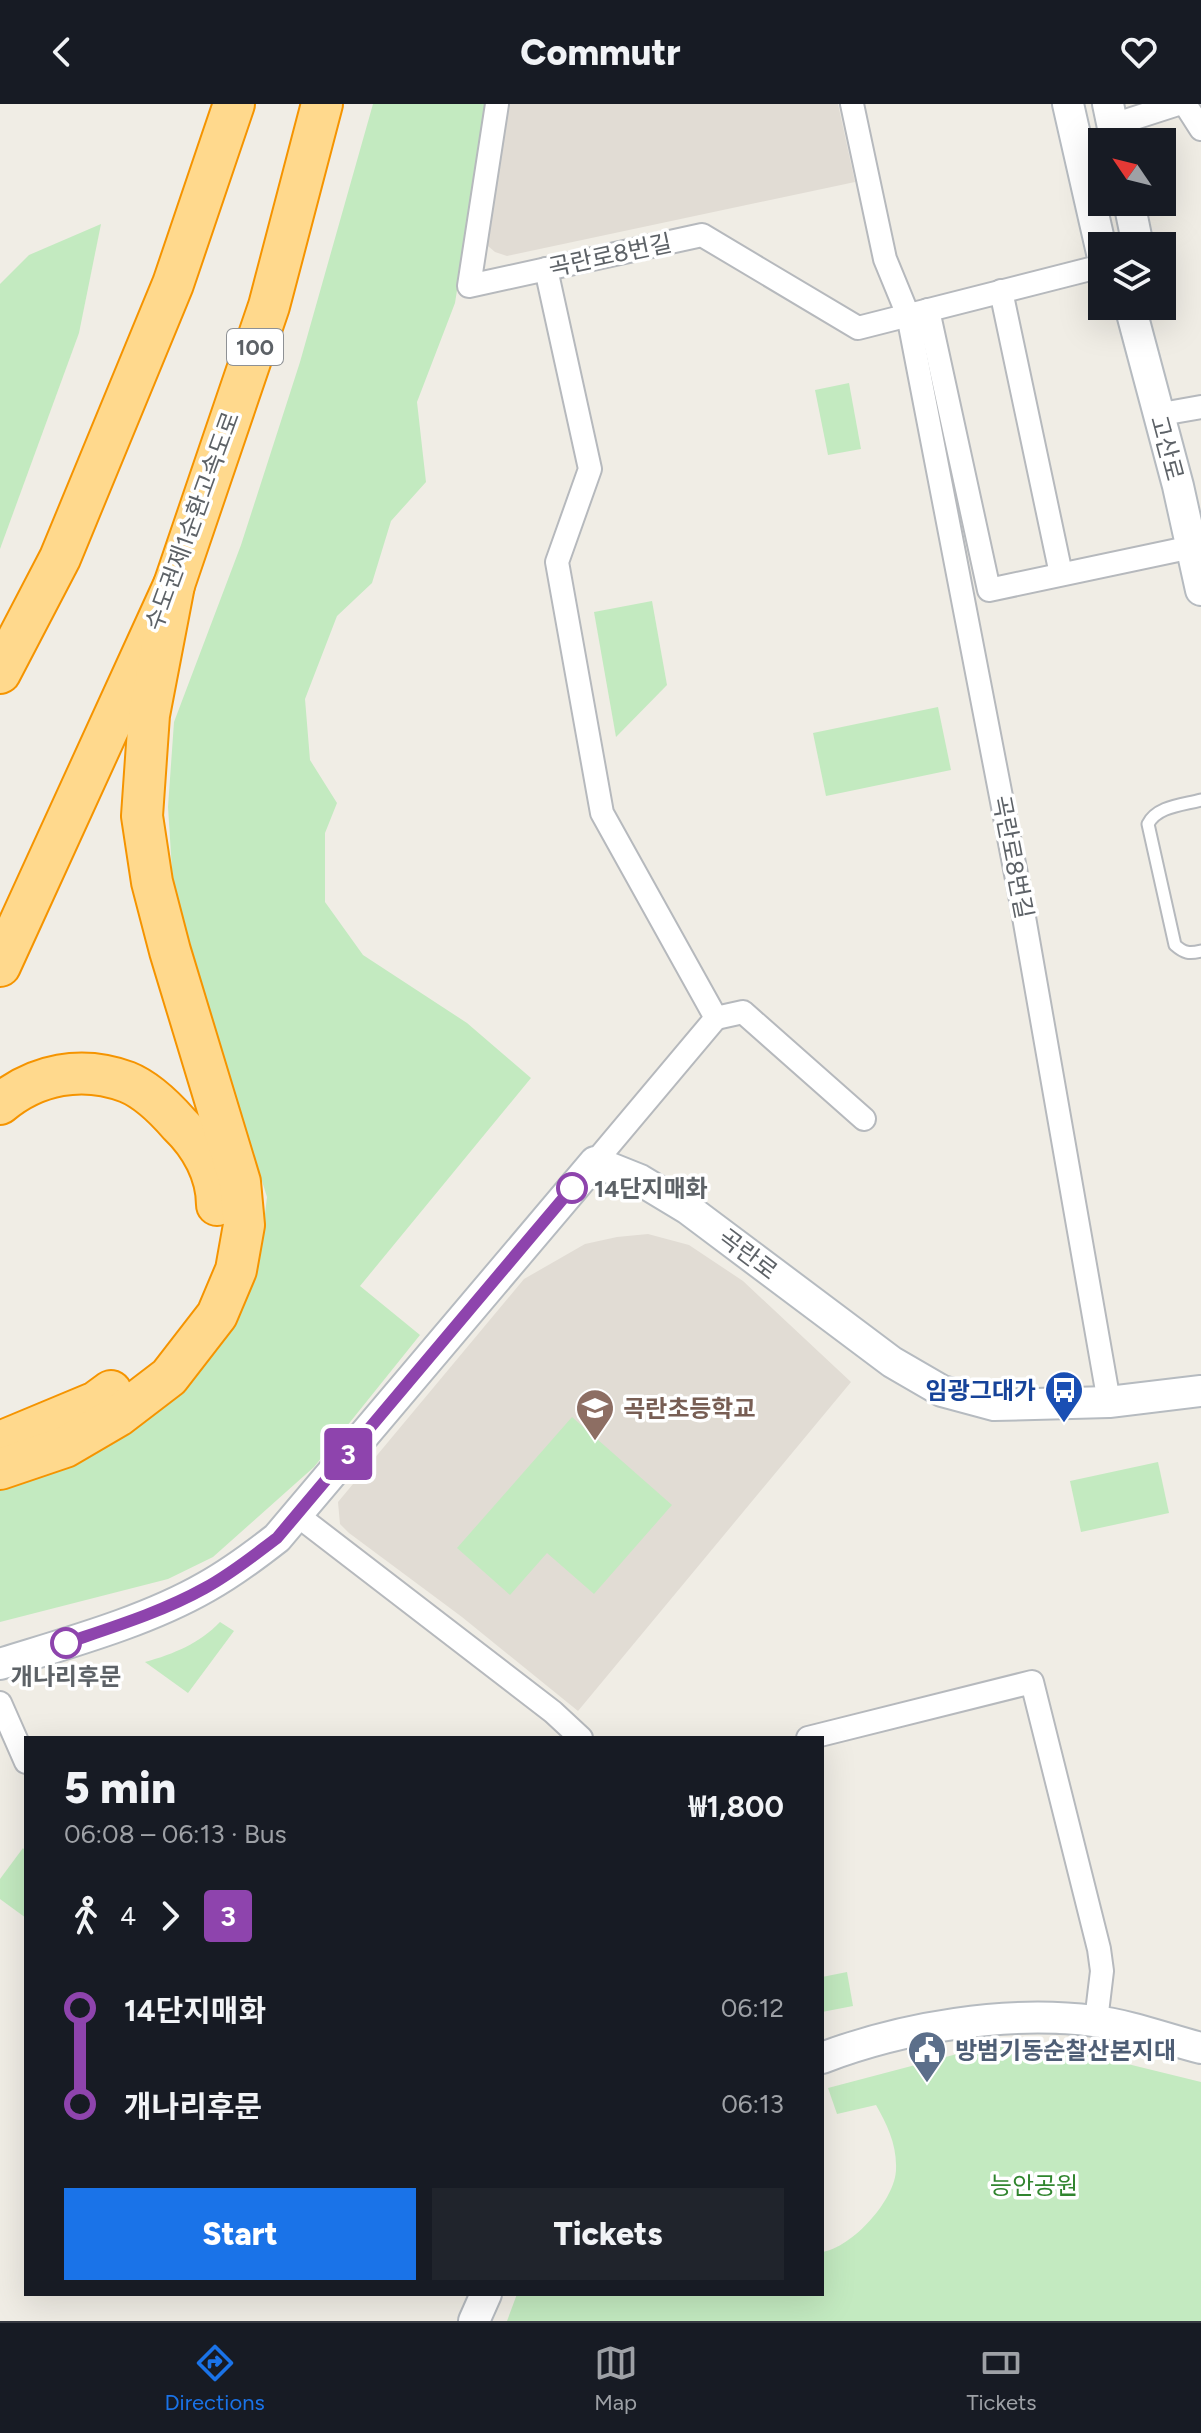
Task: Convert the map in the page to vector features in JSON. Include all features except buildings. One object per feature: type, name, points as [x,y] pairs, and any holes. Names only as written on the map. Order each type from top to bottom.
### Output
[{"type":"highway","points":[[0,673],[60,558],[173,284],[234,104]]},
{"type":"highway","name":"수도권제1순환고속도로","points":[[0,966],[174,585],[269,306],[322,104]]},
{"type":"highway","points":[[0,1469],[65,1447],[118,1416],[169,1377],[217,1315],[236,1270],[244,1225],[240,1182],[170,951],[152,882],[142,816],[149,715],[174,585]]},
{"type":"highway","points":[[0,1104],[18,1089],[51,1076],[90,1073],[128,1082],[160,1103],[186,1130],[207,1160],[217,1201],[213,1256],[196,1301],[158,1349],[139,1370],[96,1402],[0,1442]]},
{"type":"street","name":"곡란로8번길","points":[[497,104],[469,286],[702,235],[858,328],[918,312]]},
{"type":"street","name":"곡란로8번길","points":[[852,104],[885,259],[918,312],[1109,1402]]},
{"type":"street","points":[[1068,104],[1097,232]]},
{"type":"street","points":[[1081,104],[1108,232]]},
{"type":"street","points":[[1107,123],[1178,104]]},
{"type":"street","points":[[1185,104],[1201,129]]},
{"type":"street","points":[[546,269],[590,469],[557,562],[602,813],[716,1018]]},
{"type":"street","points":[[1088,269],[918,312],[989,590],[1192,547]]},
{"type":"street","points":[[1001,291],[1061,574]]},
{"type":"street","points":[[1117,320],[1140,428],[1178,486]]},
{"type":"street","name":"고산로","points":[[1134,320],[1178,486],[1201,590]]},
{"type":"street","points":[[1156,320],[1187,410],[1178,486]]},
{"type":"street","points":[[0,1664],[156,1610],[203,1589],[277,1538],[716,1018],[743,1012],[864,1119]]},
{"type":"street","name":"곡란로","points":[[595,1162],[640,1180],[688,1209],[892,1362],[942,1391],[994,1405],[1109,1402],[1201,1391]]},
{"type":"street","points":[[297,1515],[532,1695],[579,1736]]},
{"type":"street","points":[[816,1736],[1032,1682],[1099,1949],[1102,1971],[1096,2021]]},
{"type":"street","points":[[0,1703],[24,1757]]},
{"type":"street","points":[[824,2057],[970,2021],[1024,2017],[1096,2021],[1201,2048]]},
{"type":"street","points":[[474,2321],[485,2296]]},
{"type":"lane","points":[[1201,800],[1160,811],[1152,816],[1148,824],[1175,945],[1183,952],[1201,951]]},
{"type":"shaded area","points":[[506,104],[838,104],[855,182],[507,256],[488,246],[487,234]]},
{"type":"shaded area","name":"곡란초등학교","points":[[648,1234],[689,1245],[743,1281],[851,1382],[578,1711],[462,1617],[349,1533],[340,1524],[338,1502],[524,1279],[585,1244]]},
{"type":"green space","points":[[373,104],[487,104],[455,303],[417,402],[426,482],[391,521],[372,583],[337,616],[305,699],[310,760],[337,803],[325,833],[325,902],[363,955],[467,1023],[531,1078],[360,1286],[420,1335],[314,1467],[213,1557],[168,1579],[0,1622],[0,1484],[168,1399],[210,1358],[240,1313],[260,1256],[267,1197],[174,901],[168,807],[174,722],[241,545],[300,362]]},
{"type":"green space","points":[[101,224],[79,333],[0,549],[0,284],[29,255]]},
{"type":"green space","points":[[849,383],[861,449],[828,455],[815,390]]},
{"type":"green space","points":[[652,601],[667,685],[616,737],[594,612]]},
{"type":"green space","points":[[938,707],[951,770],[826,796],[813,733]]},
{"type":"green space","points":[[572,1417],[672,1505],[594,1594],[547,1553],[510,1595],[457,1548]]},
{"type":"green space","points":[[1158,1462],[1169,1513],[1081,1532],[1070,1481]]},
{"type":"green space","points":[[220,1622],[234,1631],[188,1693],[145,1662],[186,1647]]},
{"type":"green space","points":[[23,1848],[24,1917],[0,1899],[0,1879]]},
{"type":"green space","points":[[847,1972],[853,2006],[824,2012],[824,1977]]},
{"type":"green space","name":"능안공원","points":[[1016,2046],[1087,2054],[1201,2082],[1201,2321],[507,2321],[516,2296],[824,2296],[824,2252],[846,2242],[870,2220],[889,2194],[896,2169],[890,2135],[876,2105],[837,2114],[828,2088],[976,2049]]},
{"type":"bus line","name":"3","points":[[66,1643],[203,1589],[277,1538],[572,1188]]},
{"type":"place","name":"14단지매화","points":[[572,1188]]},
{"type":"place","name":"임광그대가","points":[[1064,1424]]},
{"type":"place","name":"곡란초등학교","points":[[595,1442]]},
{"type":"place","name":"개나리후문","points":[[66,1643]]},
{"type":"place","name":"방범기동순찰산본지대","points":[[927,2084]]}]
